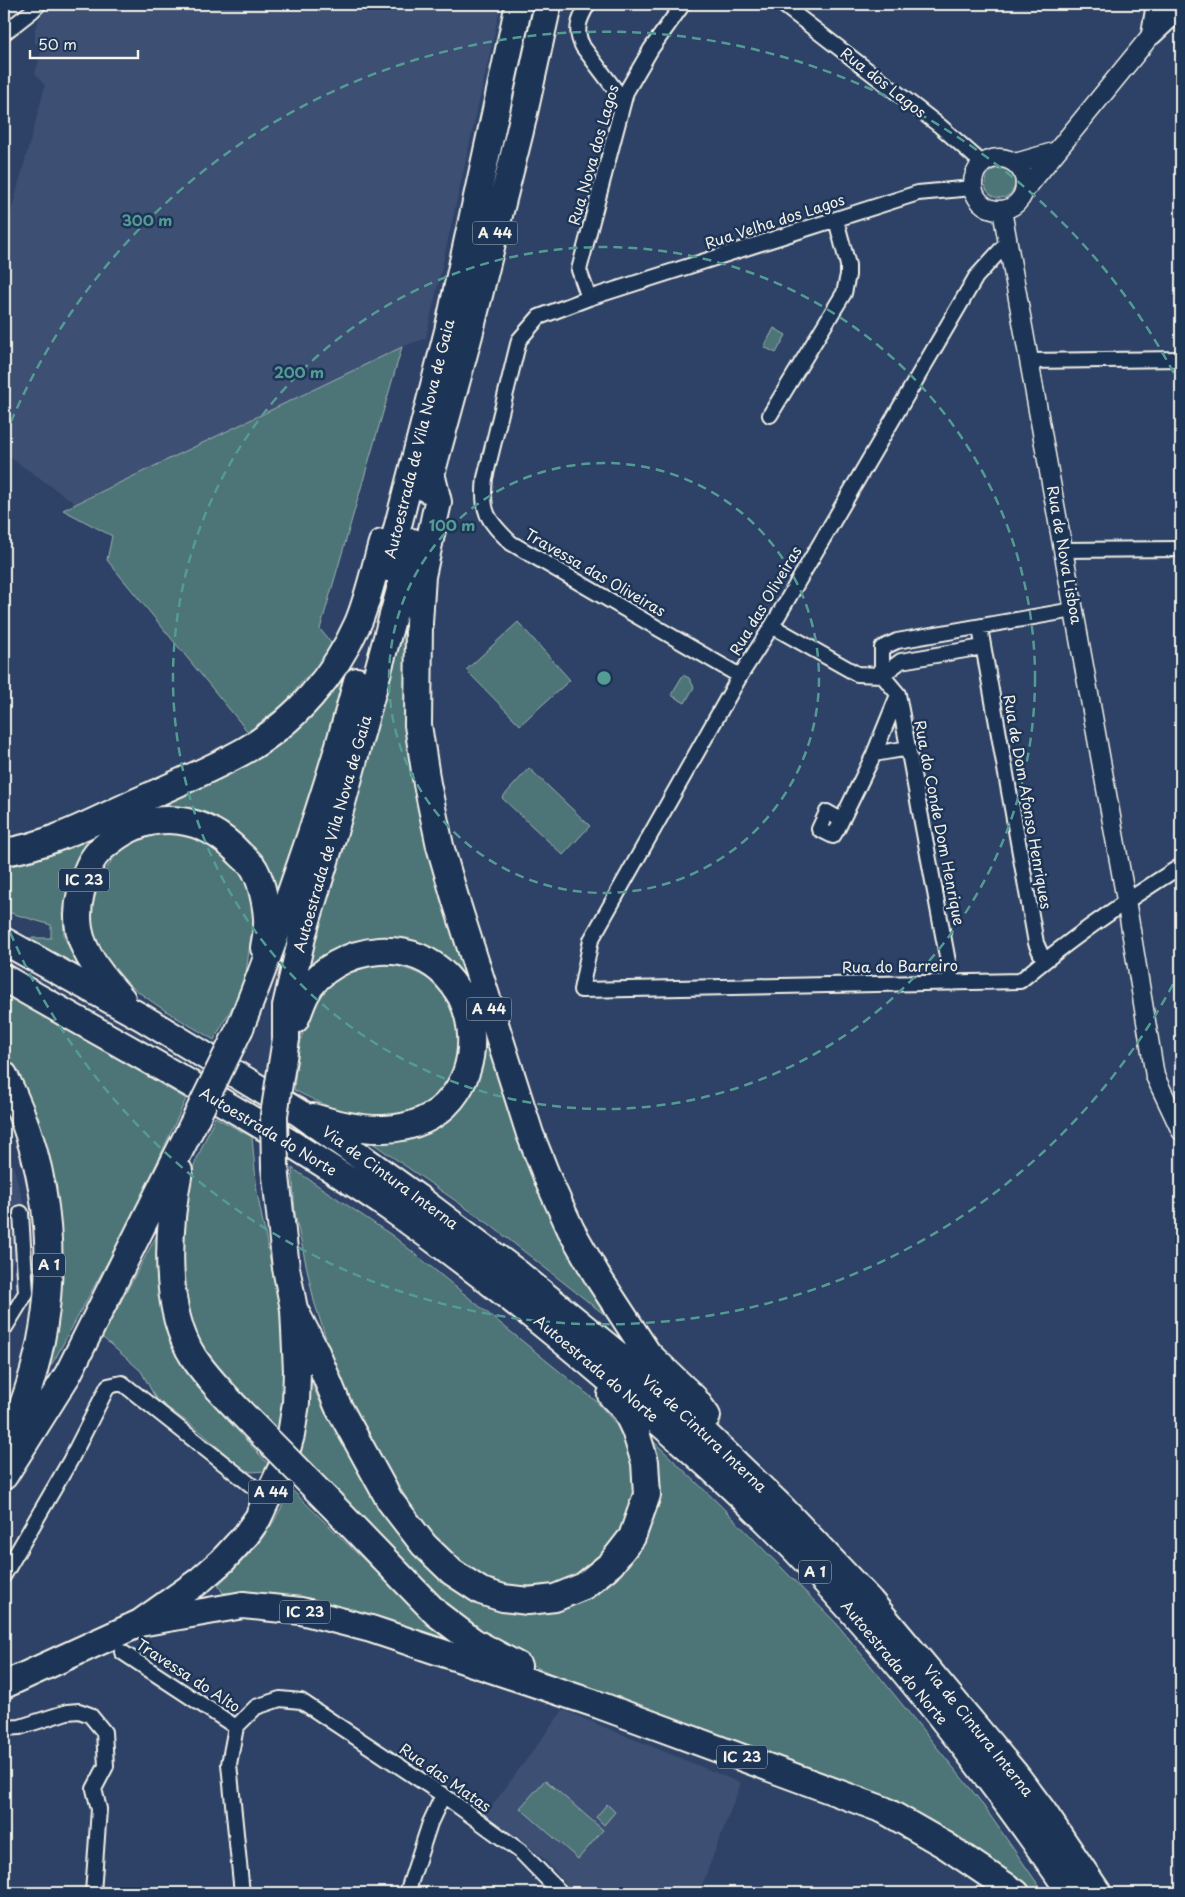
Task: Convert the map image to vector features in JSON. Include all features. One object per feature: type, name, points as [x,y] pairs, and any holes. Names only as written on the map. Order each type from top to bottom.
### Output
[{"type":"highway","name":"Autoestrada de Vila Nova de Gaia","points":[[258,982],[299,869],[352,701],[448,331],[520,4]]},
{"type":"highway","name":"Autoestrada de Vila Nova de Gaia","points":[[140,1623],[199,1581],[222,1561],[246,1535],[258,1518],[282,1468],[291,1435],[297,1371],[294,1309],[286,1268],[275,1167],[274,1115],[286,1039],[286,1006],[303,933],[336,825],[469,335],[520,131],[548,4]]},
{"type":"highway","points":[[520,131],[531,120],[558,4]]},
{"type":"highway","name":"A 44","points":[[431,473],[438,502],[422,576],[419,623],[418,725],[427,784],[440,846],[489,1008],[530,1134],[549,1182],[575,1238],[599,1279],[648,1354],[694,1398],[754,1481]]},
{"type":"highway","points":[[4,852],[43,842],[90,823],[215,766],[246,750],[296,713],[334,666],[358,622],[391,512],[404,503]]},
{"type":"highway","name":"IC 23","points":[[143,1018],[120,998],[102,978],[91,961],[79,931],[77,909],[84,878],[94,857],[124,830],[140,824],[176,819],[196,824],[215,833],[233,846],[255,870],[264,898],[267,925],[258,982]]},
{"type":"highway","name":"A 1","points":[[4,941],[143,1018]]},
{"type":"highway","points":[[286,1039],[300,1011],[305,995],[315,980],[332,966],[348,958],[368,952],[394,950],[422,959],[440,970],[455,986],[470,1023],[473,1044],[465,1079],[458,1091],[447,1103],[418,1122],[385,1129],[365,1128],[301,1114]]},
{"type":"highway","name":"Autoestrada do Norte","points":[[4,978],[308,1154],[396,1212],[510,1297],[650,1414],[710,1467],[776,1530],[853,1613],[932,1706],[1003,1797],[1071,1893]]},
{"type":"highway","name":"A 44","points":[[4,1476],[68,1374],[240,1028],[258,982]]},
{"type":"highway","name":"Via de Cintura Interna","points":[[143,1018],[301,1114],[418,1198],[534,1287],[630,1365],[780,1506],[870,1601],[1015,1774],[1098,1893]]},
{"type":"highway","name":"A 1","points":[[4,1075],[28,1129],[36,1158],[47,1218],[49,1279],[46,1309],[29,1386],[4,1454]]},
{"type":"highway","points":[[188,1134],[172,1208],[169,1243],[172,1286],[180,1325],[194,1357],[214,1384],[255,1428],[437,1614],[466,1637],[533,1674],[599,1705]]},
{"type":"highway","name":"A 1","points":[[294,1309],[315,1350],[338,1406],[361,1449],[390,1501],[424,1545],[452,1572],[481,1591],[503,1598],[528,1600],[555,1598],[584,1586],[611,1564],[632,1537],[647,1495],[645,1462],[635,1430],[626,1411],[510,1297]]},
{"type":"highway","name":"IC 23","points":[[140,1623],[243,1605],[301,1611],[371,1629],[599,1705],[884,1810],[945,1845],[1016,1893]]},
{"type":"highway","name":"A 44","points":[[4,1685],[140,1623]]},
{"type":"main road","points":[[1152,34],[1157,4]]},
{"type":"main road","points":[[1152,34],[1181,7]]},
{"type":"street","points":[[4,32],[39,4]]},
{"type":"street","points":[[588,4],[578,27],[578,38],[624,100]]},
{"type":"street","name":"Rua Nova dos Lagos","points":[[589,298],[579,270],[626,92],[651,49],[683,4]]},
{"type":"street","name":"Rua dos Lagos","points":[[782,4],[940,126],[983,164]]},
{"type":"street","points":[[1025,190],[1022,170],[1006,158],[996,158],[983,164],[978,168],[974,178],[973,188],[977,197],[984,205],[1002,210],[1013,206],[1021,200],[1025,190],[1152,34]]},
{"type":"street","points":[[1015,163],[1057,150]]},
{"type":"street","name":"Rua Velha dos Lagos","points":[[589,298],[918,193],[973,188]]},
{"type":"street","name":"Rua de Nova Lisboa","points":[[1002,210],[1126,900],[1155,1076],[1181,1131]]},
{"type":"street","points":[[770,415],[844,292],[848,265],[836,220]]},
{"type":"street","name":"Rua das Oliveiras","points":[[581,990],[591,940],[740,676],[772,626],[976,277],[1007,243]]},
{"type":"street","name":"Travessa das Oliveiras","points":[[589,298],[539,317],[519,340],[485,478],[482,500],[492,525],[511,543],[740,676]]},
{"type":"street","points":[[1028,361],[1181,359]]},
{"type":"street","points":[[1063,550],[1181,550]]},
{"type":"street","points":[[882,675],[882,648],[897,641],[980,628],[1073,610]]},
{"type":"street","points":[[772,626],[857,674],[882,675],[901,660],[983,647]]},
{"type":"street","name":"Rua de Dom Afonso Henriques","points":[[980,628],[1036,944],[1044,961]]},
{"type":"street","points":[[897,641],[901,660]]},
{"type":"street","name":"Rua do Conde Dom Henrique","points":[[882,675],[898,694],[952,982]]},
{"type":"street","points":[[841,820],[874,754],[898,694]]},
{"type":"street","points":[[874,754],[908,748]]},
{"type":"street","name":"Rua do Barreiro","points":[[581,990],[1020,981],[1126,900],[1181,866]]},
{"type":"street","points":[[4,1329],[26,1293],[21,1213]]},
{"type":"street","points":[[4,1575],[70,1461],[108,1386],[122,1383],[256,1489]]},
{"type":"street","name":"Travessa do Alto","points":[[122,1652],[236,1726]]},
{"type":"street","name":"Rua das Matas","points":[[236,1726],[256,1707],[280,1699],[301,1701],[443,1795],[520,1851],[561,1893]]},
{"type":"street","points":[[4,1728],[20,1727],[66,1712],[79,1711],[90,1715],[104,1732],[106,1766],[94,1790],[100,1810],[93,1893]]},
{"type":"street","points":[[236,1726],[229,1764],[242,1893]]},
{"type":"street","points":[[407,1893],[430,1823],[443,1795]]},
{"type":"shaded area","points":[[51,4],[501,4],[426,338],[402,347],[76,504],[4,453],[4,238],[45,86],[35,73],[42,49],[35,43],[35,28],[41,16]]},
{"type":"shaded area","points":[[4,1133],[24,1205],[12,1209],[15,1211],[18,1250],[13,1263],[4,1269]]},
{"type":"shaded area","points":[[563,1710],[741,1783],[699,1893],[574,1893],[543,1858],[486,1814]]},
{"type":"green space","points":[[1000,168],[1011,172],[1015,183],[1011,194],[1000,198],[989,194],[985,183],[989,172]]},
{"type":"green space","points":[[774,328],[786,335],[776,353],[764,347]]},
{"type":"green space","points":[[402,347],[320,629],[331,643],[328,659],[305,678],[286,702],[248,732],[107,560],[112,536],[63,510]]},
{"type":"green space","points":[[518,622],[570,680],[520,725],[466,670]]},
{"type":"green space","points":[[405,629],[410,723],[429,827],[610,1319],[489,1224],[368,1140],[478,1078],[442,957],[413,942],[385,939],[350,943],[309,968],[315,937],[383,698]]},
{"type":"green space","points":[[348,663],[309,806],[276,901],[235,833],[204,813],[169,808],[84,849],[76,862],[63,912],[64,937],[81,969],[28,938],[51,938],[51,925],[4,911],[4,860],[148,806]]},
{"type":"green space","points":[[683,675],[689,678],[694,687],[685,703],[671,695]]},
{"type":"green space","points":[[529,768],[590,826],[563,855],[502,798]]},
{"type":"green space","points":[[164,830],[193,832],[241,869],[250,893],[254,914],[246,973],[236,1000],[214,1040],[164,1010],[130,986],[103,958],[92,935],[93,904],[105,871],[111,861],[117,853],[132,842]]},
{"type":"green space","points":[[389,964],[422,975],[436,985],[450,1001],[456,1019],[460,1051],[458,1065],[448,1084],[431,1101],[421,1107],[410,1113],[389,1118],[364,1117],[352,1114],[328,1106],[294,1090],[298,1054],[307,1018],[325,988],[338,976],[355,968]]},
{"type":"green space","points":[[4,992],[186,1099],[134,1213],[55,1359],[39,1384],[57,1322],[62,1250],[52,1181],[32,1106],[4,1047]]},
{"type":"green space","points":[[215,1117],[252,1137],[257,1192],[279,1306],[286,1355],[281,1439],[206,1358],[192,1328],[183,1294],[180,1258],[185,1194],[192,1170]]},
{"type":"green space","points":[[292,1168],[393,1236],[596,1401],[620,1429],[633,1456],[637,1473],[631,1512],[611,1549],[573,1579],[552,1585],[515,1586],[482,1578],[450,1558],[412,1507],[369,1438],[336,1370],[314,1301],[295,1214]]},
{"type":"green space","points":[[159,1231],[163,1315],[176,1356],[198,1388],[270,1466],[265,1471],[252,1472],[242,1469],[202,1433],[156,1399],[141,1371],[102,1337]]},
{"type":"green space","points":[[309,1378],[326,1415],[379,1501],[512,1610],[624,1568],[650,1438],[720,1505],[837,1624],[978,1798],[1044,1893],[1032,1893],[991,1860],[924,1818],[576,1685],[532,1665],[483,1635],[436,1599],[297,1453],[301,1443],[308,1407]]},
{"type":"green space","points":[[290,1488],[413,1608],[440,1631],[465,1648],[376,1617],[317,1601],[255,1593],[223,1593],[218,1585],[251,1552],[269,1529]]},
{"type":"green space","points":[[545,1780],[603,1830],[578,1859],[520,1808]]},
{"type":"green space","points":[[607,1804],[615,1812],[604,1825],[596,1817]]}]
